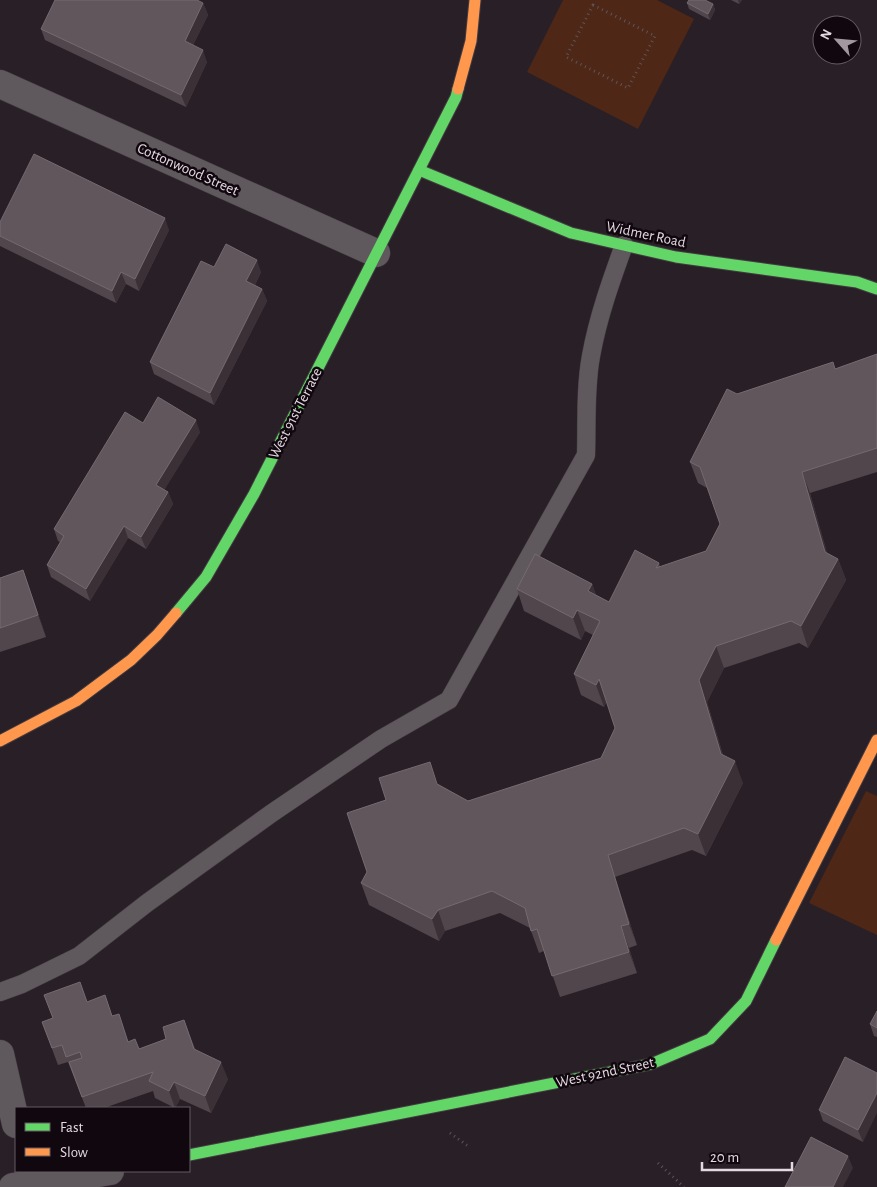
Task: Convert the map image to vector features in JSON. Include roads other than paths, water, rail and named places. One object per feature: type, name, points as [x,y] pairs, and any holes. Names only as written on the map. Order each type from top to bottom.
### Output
[{"type":"street","name":"West 91st Terrace","points":[[0,741],[76,701],[131,660],[157,635],[206,577],[254,494],[456,97],[471,42],[475,0]]},
{"type":"street","name":"Cottonwood Street","points":[[0,84],[376,253]]},
{"type":"street","name":"Widmer Road","points":[[419,170],[571,233],[676,257],[857,282],[877,289]]},
{"type":"street","name":"West 92nd Street","points":[[190,1156],[651,1064],[710,1039],[746,1001],[877,740]]},
{"type":"street","points":[[0,1054],[15,1120]]},
{"type":"street","points":[[23,1180],[73,1178],[105,1172]]},
{"type":"lane","points":[[0,992],[22,984],[79,956],[147,903],[272,813],[381,739],[449,700],[586,455],[591,357],[603,304],[624,245]]}]
